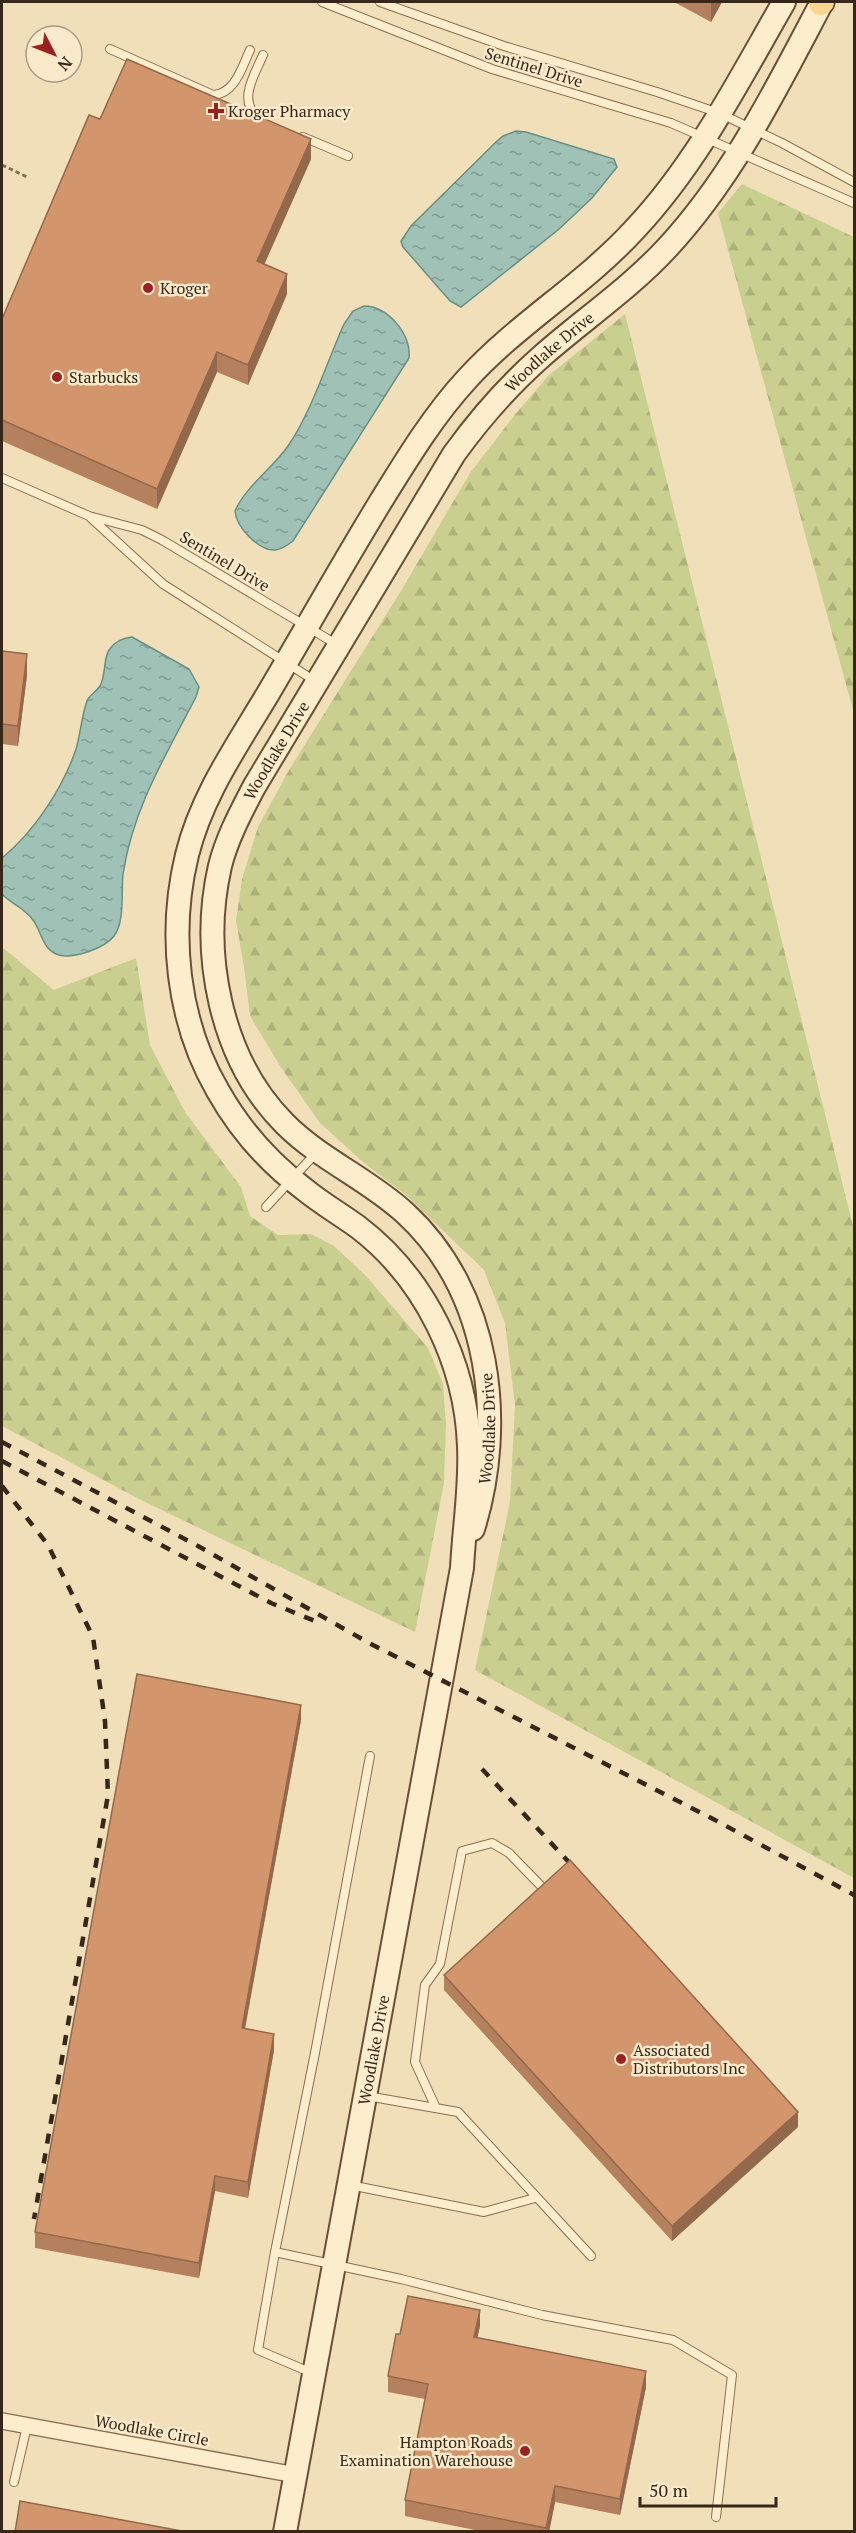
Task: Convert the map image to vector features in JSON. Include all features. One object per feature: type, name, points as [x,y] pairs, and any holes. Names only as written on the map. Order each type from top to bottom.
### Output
[{"type":"street","name":"Woodlake Drive","points":[[285,2532],[462,1568],[469,1473],[468,1433],[462,1394],[444,1340],[416,1289],[388,1255],[359,1228],[291,1180],[261,1151],[239,1125],[208,1072],[193,1034],[183,995],[177,927],[187,855],[202,810],[225,766],[404,463],[442,408],[463,383],[510,336],[587,274],[635,230],[677,178],[705,137],[784,2]]},
{"type":"street","name":"Woodlake Drive","points":[[462,1568],[483,1498],[491,1429],[488,1382],[473,1323],[448,1268],[406,1214],[317,1152],[284,1124],[253,1082],[225,1020],[213,955],[213,922],[221,865],[240,812],[436,482],[474,427],[518,378],[621,294],[668,247],[709,196],[739,152],[822,2]]},
{"type":"street","name":"Woodlake Circle","points":[[2,2421],[296,2475]]},
{"type":"lane","name":"Sentinel Drive","points":[[322,2],[481,65],[671,123],[855,203]]},
{"type":"lane","name":"Sentinel Drive","points":[[380,2],[504,46],[719,113],[753,128],[855,182]]},
{"type":"lane","points":[[110,49],[213,94],[226,92],[232,86],[250,50]]},
{"type":"lane","points":[[263,56],[248,90],[247,99],[252,113],[269,123]]},
{"type":"lane","points":[[299,135],[348,156]]},
{"type":"lane","name":"Sentinel Drive","points":[[2,478],[89,516],[142,530],[339,646]]},
{"type":"lane","name":"Sentinel Drive","points":[[89,516],[163,584],[318,682]]},
{"type":"lane","points":[[266,1207],[317,1152]]},
{"type":"lane","points":[[314,2374],[258,2350],[370,1756]]},
{"type":"lane","points":[[436,2108],[415,2062],[425,1985],[440,1964],[462,1851],[492,1843],[509,1853],[541,1886]]},
{"type":"lane","points":[[365,2096],[458,2112],[591,2256]]},
{"type":"lane","points":[[349,2185],[484,2212],[535,2198]]},
{"type":"lane","points":[[275,2252],[401,2279],[542,2315],[673,2340],[732,2375],[716,2517]]},
{"type":"lane","points":[[14,2482],[27,2426]]},
{"type":"path","points":[[2,165],[27,177]]},
{"type":"green space","points":[[742,184],[854,237],[854,714],[718,213]]},
{"type":"green space","points":[[625,314],[854,1230],[854,1878],[475,1670],[510,1502],[515,1405],[505,1323],[484,1270],[407,1196],[363,1162],[320,1123],[282,1069],[250,1016],[236,921],[242,879],[258,827],[289,770],[401,591],[470,473],[548,376]]},
{"type":"green space","points":[[2,947],[54,990],[136,958],[150,1045],[185,1112],[241,1187],[250,1216],[278,1235],[311,1234],[334,1246],[366,1276],[428,1348],[443,1384],[446,1424],[444,1483],[415,1632],[141,1500],[2,1426]]},
{"type":"water","points":[[516,131],[614,159],[617,167],[592,198],[558,230],[461,307],[450,301],[403,247],[401,241],[411,226],[496,142],[503,136]]},
{"type":"water","points":[[364,306],[382,311],[397,323],[407,340],[409,358],[293,541],[275,550],[262,547],[244,531],[235,511],[252,486],[288,446],[311,403],[344,324],[353,311]]},
{"type":"water","points":[[132,637],[189,669],[199,687],[162,761],[134,827],[123,874],[120,923],[114,936],[104,945],[81,954],[59,955],[53,953],[46,945],[30,916],[2,894],[2,858],[36,822],[63,779],[76,749],[86,703],[102,682],[109,650],[119,641]]},
{"type":"building","name":"Kroger","points":[[127,59],[311,139],[257,261],[287,274],[248,365],[217,352],[157,489],[2,420],[2,319],[89,115],[100,119]]},
{"type":"building","points":[[2,651],[27,654],[18,726],[2,724]]},
{"type":"building","points":[[137,1674],[301,1705],[242,2028],[274,2034],[248,2182],[215,2176],[199,2263],[35,2232]]},
{"type":"building","name":"Associated Distributors Inc","points":[[570,1860],[798,2112],[672,2226],[444,1975]]},
{"type":"building","name":"Hampton Roads Examination Warehouse","points":[[408,2296],[480,2310],[474,2337],[646,2371],[620,2499],[555,2486],[546,2528],[405,2500],[428,2384],[388,2376],[396,2334],[400,2334]]},
{"type":"building","points":[[20,2501],[187,2532],[15,2532]]},
{"type":"railway","points":[[2,1442],[198,1546],[369,1643],[715,1820],[854,1895]]},
{"type":"railway","points":[[2,1461],[271,1603],[322,1624]]},
{"type":"railway","points":[[2,1486],[48,1545],[93,1637],[105,1721],[108,1795],[34,2219]]},
{"type":"railway","points":[[482,1769],[580,1874]]},
{"type":"place","name":"Kroger Pharmacy","points":[[216,111]]},
{"type":"place","name":"Kroger","points":[[148,288]]},
{"type":"place","name":"Starbucks","points":[[57,377]]},
{"type":"place","name":"Associated Distributors Inc","points":[[621,2059]]},
{"type":"place","name":"Hampton Roads Examination Warehouse","points":[[525,2451]]}]
